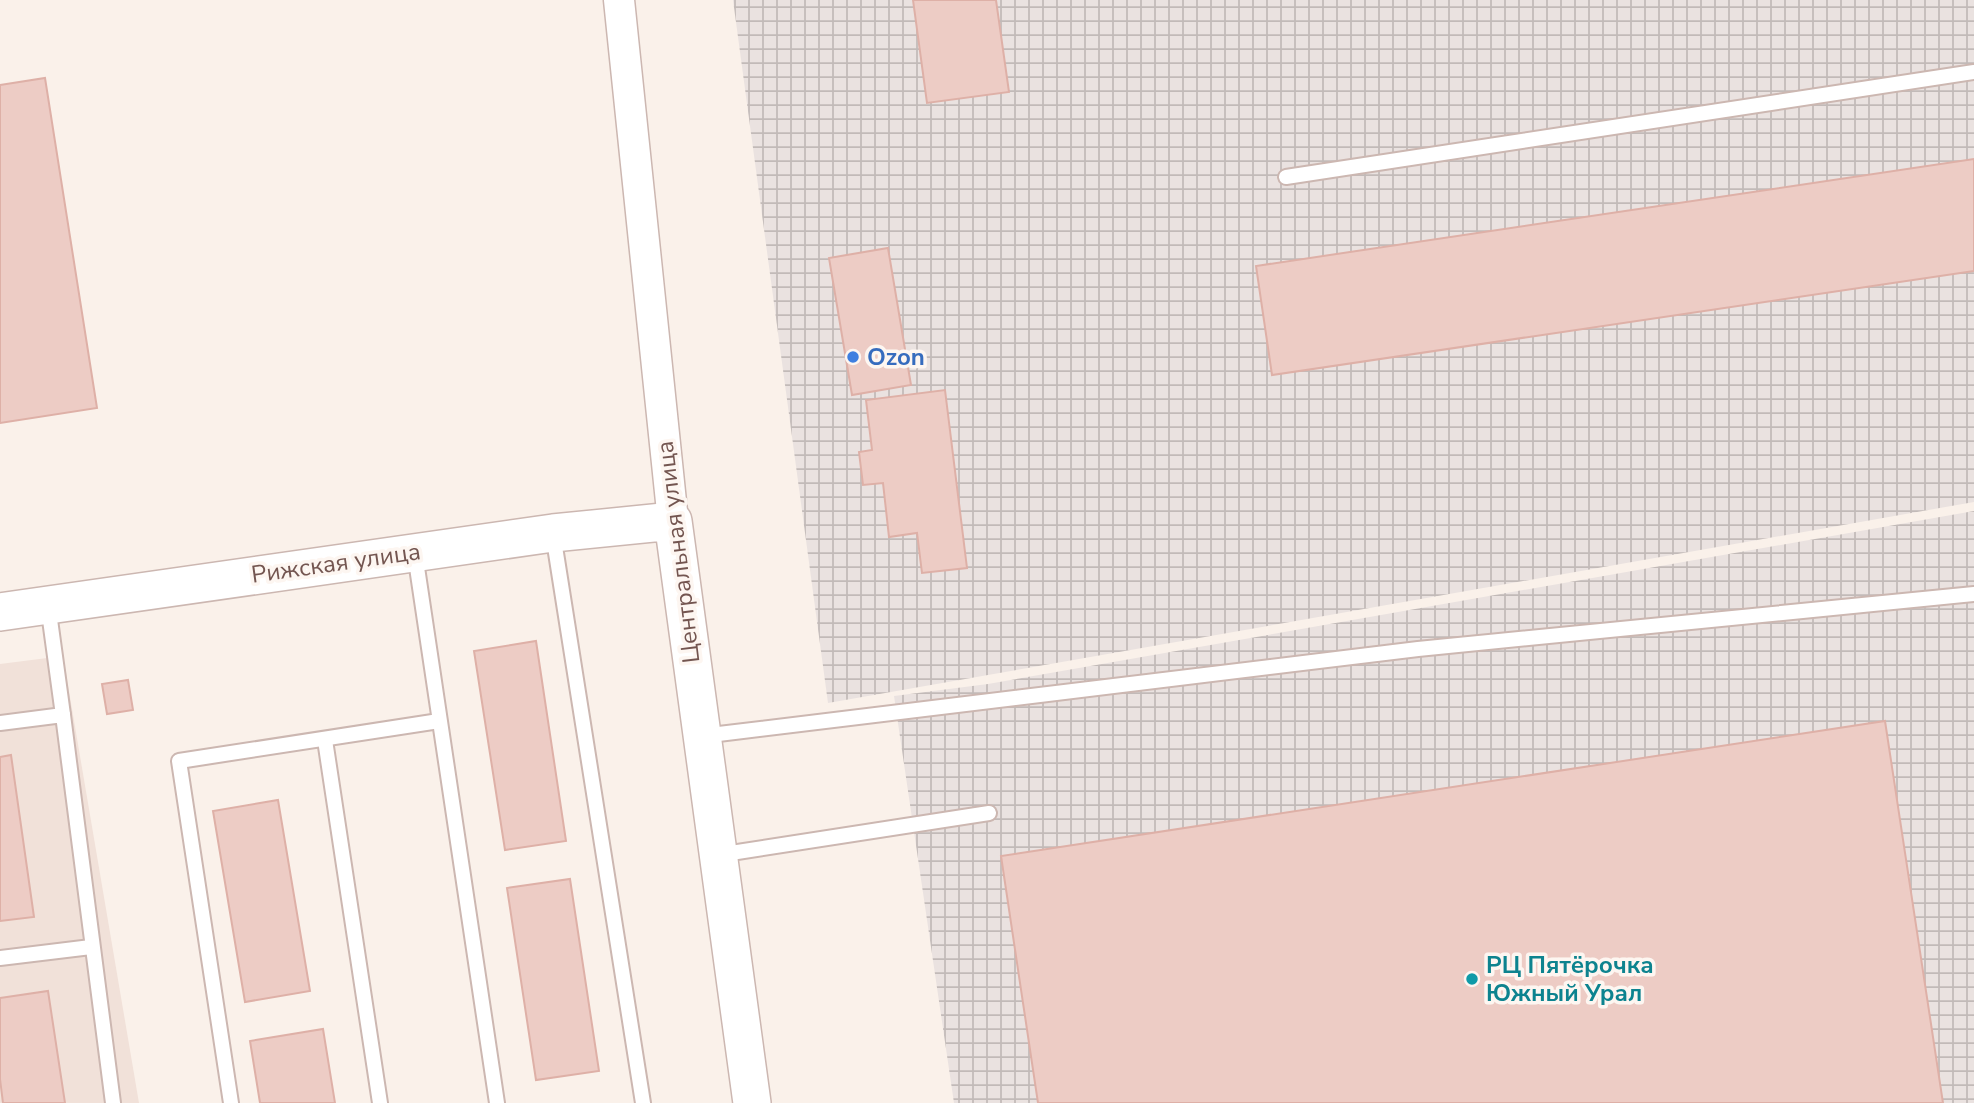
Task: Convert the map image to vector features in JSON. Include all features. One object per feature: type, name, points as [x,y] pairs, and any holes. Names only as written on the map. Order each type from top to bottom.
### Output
[{"type":"street","name":"Центральная улица","points":[[620,0],[673,521],[752,1103]]},
{"type":"street","name":"Рижская улица","points":[[0,612],[553,533],[673,521]]},
{"type":"lane","points":[[1286,177],[1974,72]]},
{"type":"lane","points":[[553,533],[643,1103]]},
{"type":"lane","points":[[415,552],[497,1103]]},
{"type":"lane","points":[[701,737],[1418,649],[1974,594]]},
{"type":"lane","points":[[48,604],[113,1103]]},
{"type":"lane","points":[[0,723],[63,715]]},
{"type":"lane","points":[[231,1103],[179,761],[439,721]]},
{"type":"lane","points":[[326,740],[380,1103]]},
{"type":"lane","points":[[717,855],[989,813]]},
{"type":"lane","points":[[0,958],[91,947]]},
{"type":"shaded area","points":[[733,0],[1974,0],[1974,502],[828,703]]},
{"type":"shaded area","points":[[1974,511],[1974,1103],[954,1103],[894,696],[988,684]]},
{"type":"shaded area","points":[[63,656],[139,1103],[0,1103],[0,664]]},
{"type":"building","points":[[913,0],[996,0],[1009,92],[927,103]]},
{"type":"building","points":[[45,78],[97,408],[0,423],[0,85]]},
{"type":"building","points":[[1974,159],[1974,271],[1272,375],[1256,266]]},
{"type":"building","points":[[888,248],[911,385],[852,395],[829,258]]},
{"type":"building","points":[[945,390],[967,568],[922,573],[917,533],[889,537],[883,483],[863,485],[859,452],[872,450],[866,400]]},
{"type":"building","points":[[536,641],[566,841],[505,850],[474,651]]},
{"type":"building","points":[[128,680],[133,710],[107,714],[102,684]]},
{"type":"building","name":"РЦ Пятёрочка Южный Урал","points":[[1885,721],[1943,1103],[1038,1103],[1001,856]]},
{"type":"building","points":[[11,755],[34,917],[0,921],[0,757]]},
{"type":"building","points":[[278,800],[310,991],[245,1002],[213,811]]},
{"type":"building","points":[[570,879],[599,1071],[536,1080],[507,888]]},
{"type":"building","points":[[48,991],[65,1103],[3,1103],[0,1079],[0,998]]},
{"type":"building","points":[[323,1029],[335,1103],[260,1103],[250,1041]]},
{"type":"place","name":"Ozon","points":[[853,357]]},
{"type":"place","name":"РЦ Пятёрочка Южный Урал","points":[[1472,979]]}]
